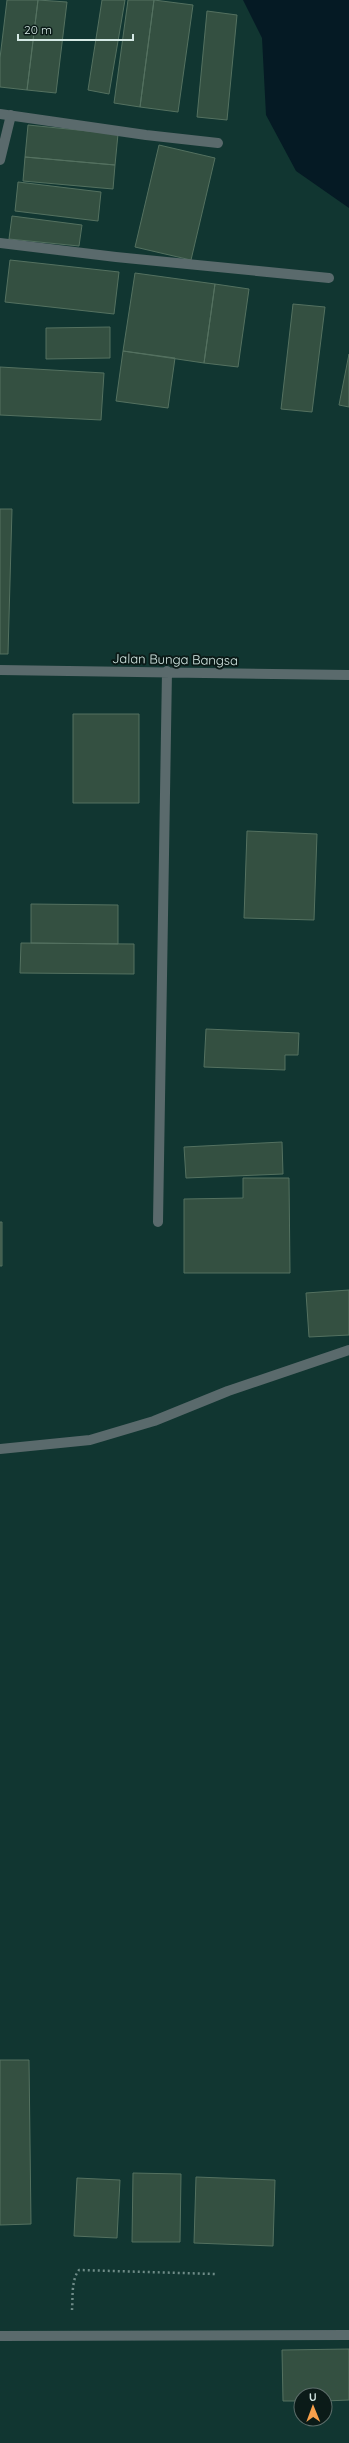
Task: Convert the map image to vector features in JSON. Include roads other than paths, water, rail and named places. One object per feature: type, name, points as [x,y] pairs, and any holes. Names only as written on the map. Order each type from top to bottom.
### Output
[{"type":"street","points":[[0,114],[146,135],[218,143]]},
{"type":"street","points":[[0,160],[11,115]]},
{"type":"street","points":[[0,243],[116,257],[329,278]]},
{"type":"street","name":"Jalan Bunga Bangsa","points":[[0,670],[167,671],[349,675]]},
{"type":"street","points":[[158,1222],[167,671]]},
{"type":"street","points":[[0,1449],[90,1440],[154,1421],[228,1391],[349,1350]]},
{"type":"street","points":[[0,2336],[349,2335]]},
{"type":"water","points":[[243,0],[349,0],[349,208],[296,171],[266,115],[262,38]]}]
